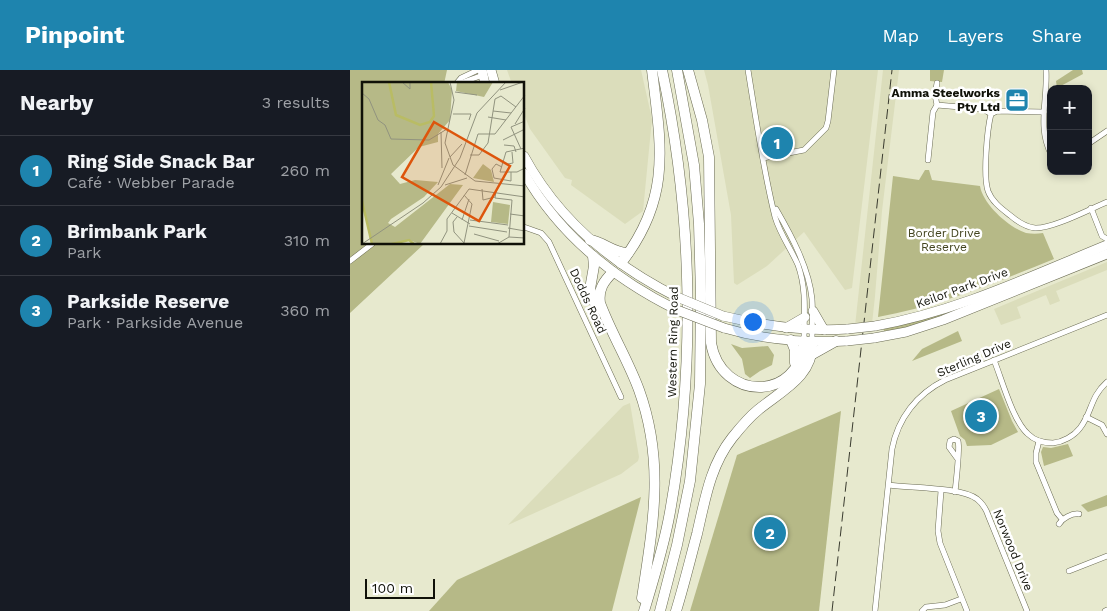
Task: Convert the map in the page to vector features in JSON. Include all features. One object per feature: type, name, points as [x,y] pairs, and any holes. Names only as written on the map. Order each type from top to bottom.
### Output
[{"type":"highway","points":[[620,264],[640,235],[651,209],[660,170],[660,146],[652,70]]},
{"type":"highway","name":"Western Ring Road","points":[[642,611],[658,564],[670,514],[683,413],[687,334],[683,197],[673,123],[662,70]]},
{"type":"highway","points":[[660,611],[677,545],[690,481],[700,384],[699,224],[694,165],[677,70]]},
{"type":"highway","points":[[688,70],[702,120],[709,157],[711,343],[713,353],[720,367],[735,381],[749,387],[760,388],[775,384],[789,376],[800,359],[809,336]]},
{"type":"highway","points":[[590,240],[599,241],[619,252],[628,253]]},
{"type":"highway","points":[[593,256],[594,264],[590,284],[591,294],[624,355]]},
{"type":"highway","points":[[613,272],[602,284],[600,298],[602,309],[638,387],[652,439],[655,468],[655,504],[642,611]]},
{"type":"highway","points":[[676,611],[688,570],[708,484],[718,460],[748,419],[797,380],[808,366],[811,355],[809,336]]},
{"type":"highway","points":[[791,340],[796,357],[793,371]]},
{"type":"highway","points":[[811,355],[833,342]]},
{"type":"main road","name":"Keilor Park Drive","points":[[525,158],[565,215],[590,240],[620,264],[648,282],[677,297],[724,316],[761,325],[786,328],[833,342],[874,338],[906,332],[943,320],[1104,249]]},
{"type":"main road","name":"Keilor Park Drive","points":[[525,175],[551,213],[593,256],[613,272],[649,296],[677,310],[724,328],[757,336],[791,340],[824,330],[848,330],[918,317],[954,306],[1104,249]]},
{"type":"main road","points":[[613,272],[620,264]]},
{"type":"main road","points":[[813,311],[824,330]]},
{"type":"main road","points":[[786,328],[805,317]]},
{"type":"street","points":[[748,70],[765,177],[776,220],[796,260],[802,278],[805,317],[809,336]]},
{"type":"street","points":[[763,158],[804,150],[826,128],[834,70]]},
{"type":"street","points":[[1046,70],[1044,136],[1047,144]]},
{"type":"street","points":[[462,82],[485,73]]},
{"type":"street","points":[[928,160],[933,112],[937,105],[935,95],[937,82]]},
{"type":"street","points":[[937,105],[983,109],[991,114]]},
{"type":"street","points":[[991,114],[997,112],[1044,112]]},
{"type":"street","points":[[991,114],[985,170],[988,190],[1000,207],[1020,223],[1034,228],[1049,226],[1107,202]]},
{"type":"street","points":[[1092,141],[1107,131]]},
{"type":"street","points":[[773,204],[803,263],[810,286],[813,311],[809,336]]},
{"type":"street","points":[[1091,208],[1105,237],[1104,249]]},
{"type":"street","name":"Dodds Road","points":[[525,227],[541,233],[549,242],[621,396]]},
{"type":"street","points":[[350,261],[371,245]]},
{"type":"street","name":"Sterling Drive","points":[[874,611],[896,435],[904,417],[913,405],[923,394],[940,383],[1107,316]]},
{"type":"street","points":[[994,360],[1018,419],[1028,434],[1039,441],[1056,442],[1071,437],[1082,426],[1092,400],[1107,382]]},
{"type":"street","points":[[1086,417],[1096,420],[1102,425],[1107,434]]},
{"type":"street","points":[[1039,441],[1036,462],[1061,521],[1079,514]]},
{"type":"street","points":[[955,492],[957,458]]},
{"type":"street","name":"Norwood Drive","points":[[889,485],[955,492],[972,496],[980,502],[987,511],[1027,611]]},
{"type":"street","points":[[941,491],[938,530],[940,543],[966,611]]},
{"type":"street","points":[[1069,571],[1106,558]]},
{"type":"street","points":[[922,611],[926,608],[944,606],[962,599]]},
{"type":"street","points":[[938,611],[944,606]]},
{"type":"shaded area","points":[[507,70],[641,70],[652,119],[643,211],[625,224],[571,185],[572,180],[565,178],[530,129],[525,116],[525,82],[511,82]]},
{"type":"shaded area","points":[[704,70],[878,70],[852,288],[845,290],[804,232],[767,266],[737,285],[734,283],[731,215]]},
{"type":"shaded area","points":[[883,70],[899,70],[882,211],[872,324],[855,326]]},
{"type":"shaded area","points":[[1107,262],[1107,270],[1056,291],[1060,301],[1050,305],[1046,295],[1017,307],[1021,318],[1001,325],[994,309]]},
{"type":"shaded area","points":[[630,403],[639,457],[638,461],[621,474],[508,525],[623,406]]},
{"type":"green space","points":[[350,70],[447,70],[444,82],[362,82],[362,245],[423,245],[350,313]]},
{"type":"green space","points":[[930,70],[944,70],[942,82],[930,81]]},
{"type":"green space","points":[[1073,70],[1082,70],[1083,74],[1063,85],[1057,85],[1056,81]]},
{"type":"green space","name":"Border Drive Reserve","points":[[925,170],[929,170],[932,180],[980,186],[991,207],[1012,226],[1026,233],[1043,233],[1054,259],[990,285],[946,300],[878,317],[893,176],[919,180]]},
{"type":"green space","points":[[1107,248],[1107,251],[968,307],[904,329],[884,331],[883,328]]},
{"type":"green space","points":[[958,331],[962,341],[912,361],[922,349]]},
{"type":"green space","points":[[731,344],[742,348],[768,346],[774,355],[772,365],[750,378],[745,374],[742,359]]},
{"type":"green space","points":[[999,389],[1018,432],[991,445],[967,446],[965,440],[960,436],[951,411]]},
{"type":"green space","points":[[841,411],[819,611],[690,611],[737,455]]},
{"type":"green space","points":[[1068,444],[1073,456],[1044,466],[1041,452],[1043,447],[1051,448]]},
{"type":"green space","points":[[1107,495],[1107,506],[1088,512],[1081,505]]},
{"type":"green space","points":[[641,497],[612,611],[429,611],[457,580]]},
{"type":"railway","points":[[832,611],[892,70]]},
{"type":"place","name":"Amma Steelworks Pty Ltd","points":[[1017,100]]},
{"type":"place","name":"Ring Side Snack Bar","points":[[777,143]]},
{"type":"place","name":"Parkside Reserve","points":[[981,416]]},
{"type":"place","name":"Brimbank Park","points":[[770,533]]}]
